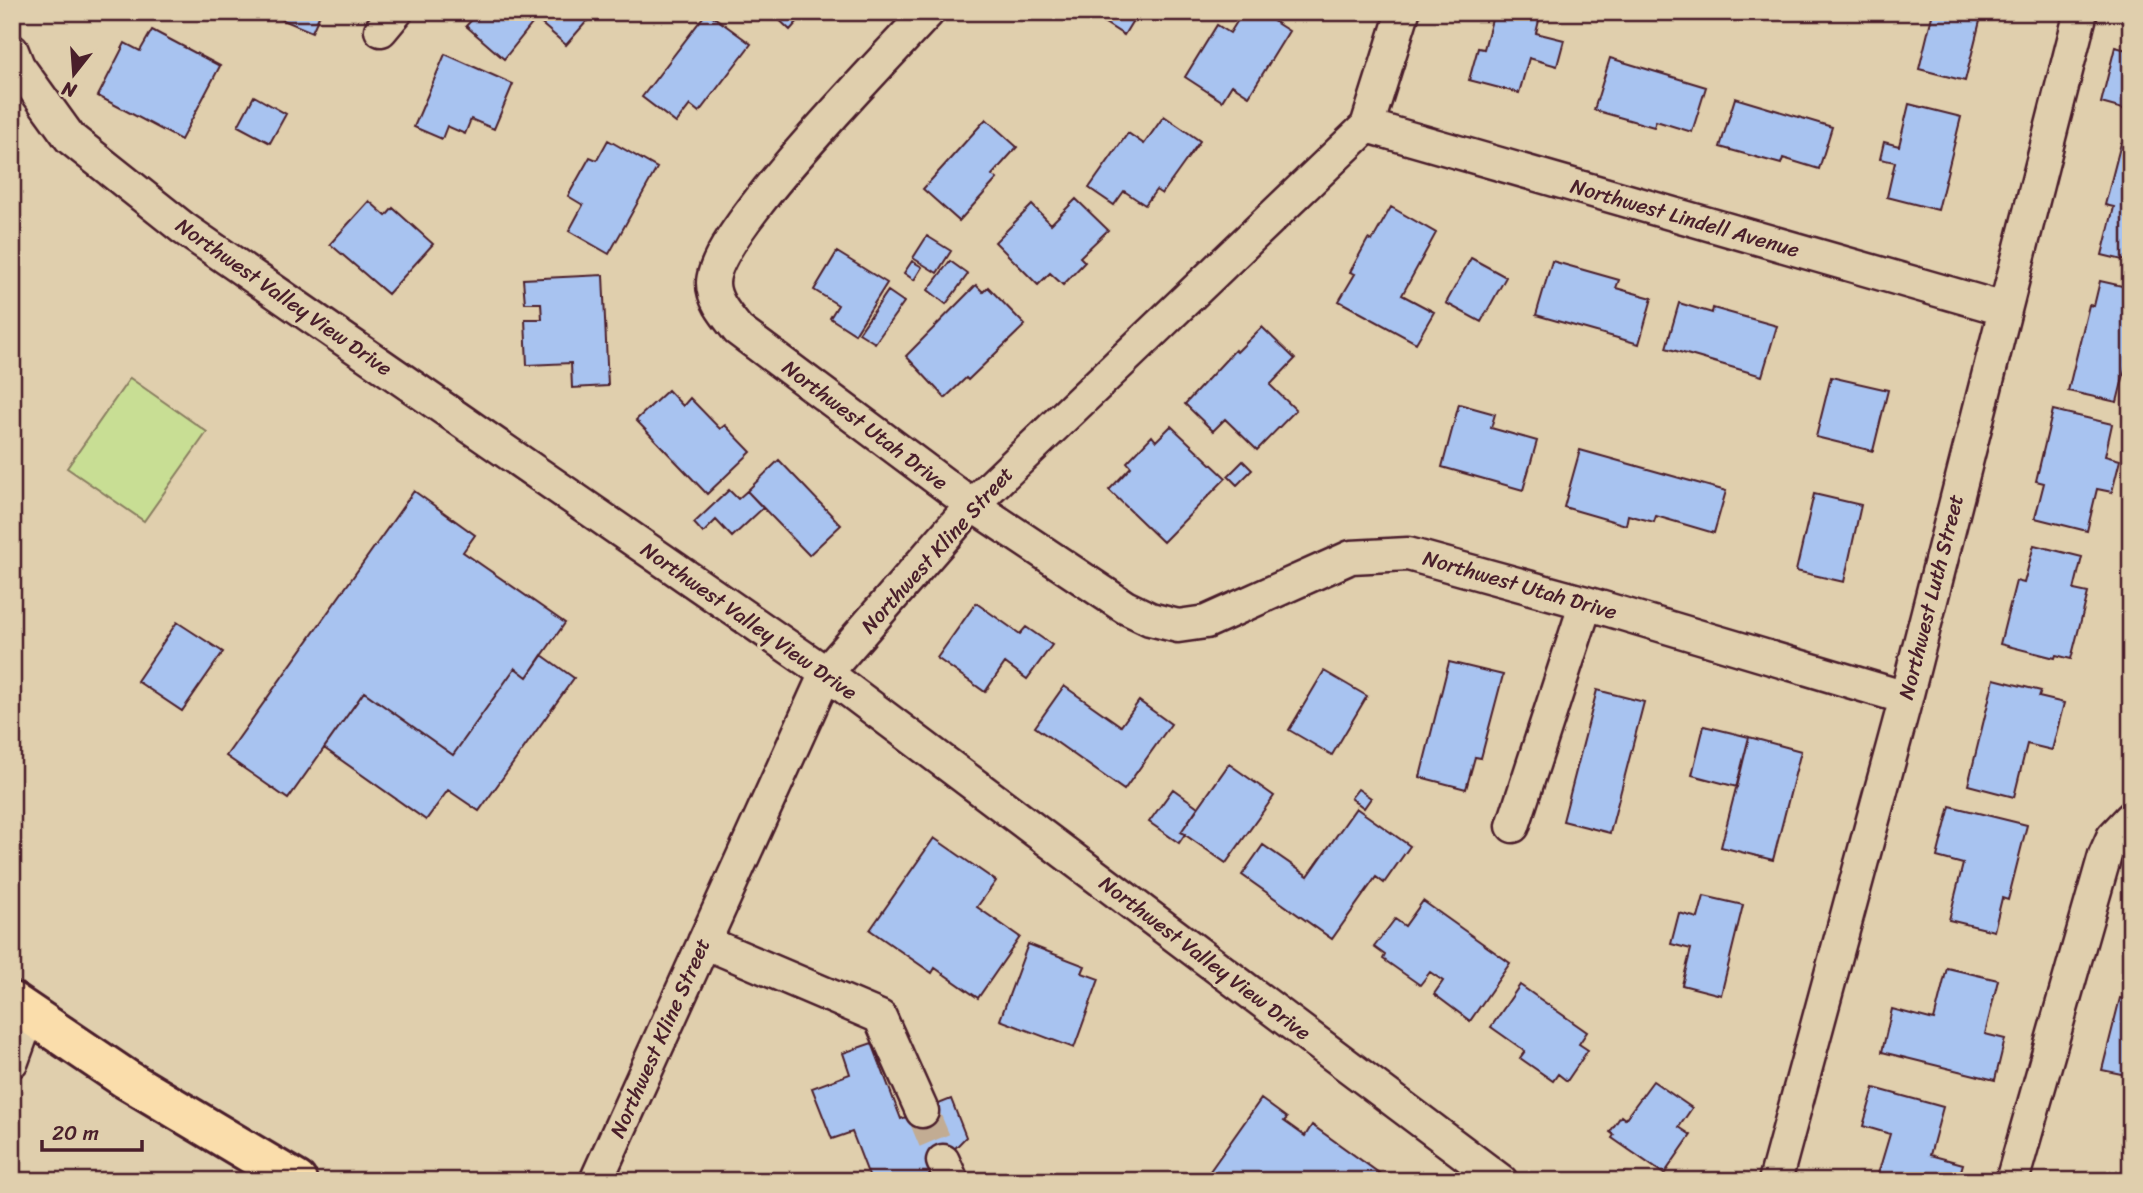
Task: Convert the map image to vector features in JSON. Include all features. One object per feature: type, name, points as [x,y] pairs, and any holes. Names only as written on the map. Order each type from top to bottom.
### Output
[{"type":"main road","points":[[21,1008],[126,1079],[297,1181]]},
{"type":"street","name":"Northwest Utah Drive","points":[[928,12],[783,172],[730,242],[720,260],[713,284],[719,306],[738,330],[972,505],[1125,607],[1150,619],[1178,626],[1206,622],[1351,557],[1408,554],[1587,603],[1906,698]]},
{"type":"street","name":"Northwest Kline Street","points":[[596,1181],[826,673],[972,505],[1367,126],[1403,12]]},
{"type":"street","name":"Northwest Luth Street","points":[[1775,1181],[1906,698],[2081,12]]},
{"type":"street","name":"Northwest Valley View Drive","points":[[12,51],[18,66],[70,138],[183,228],[826,673],[1501,1181]]},
{"type":"street","name":"Northwest Lindell Avenue","points":[[1367,126],[2004,309]]},
{"type":"street","points":[[1513,826],[1587,603]]},
{"type":"street","points":[[2012,1181],[2105,855],[2113,838],[2131,818]]},
{"type":"street","points":[[704,942],[880,1017],[922,1111]]},
{"type":"street","points":[[12,1061],[21,1008]]},
{"type":"green space","points":[[130,378],[207,432],[144,521],[67,468]]},
{"type":"building","points":[[264,12],[321,12],[312,32]]},
{"type":"building","points":[[479,12],[595,12],[566,45],[536,19],[504,59],[466,26]]},
{"type":"building","points":[[707,12],[751,44],[699,112],[690,105],[676,123],[642,97]]},
{"type":"building","points":[[771,12],[806,12],[790,30]]},
{"type":"building","points":[[1088,12],[1138,12],[1124,35]]},
{"type":"building","points":[[1243,12],[1259,12],[1289,31],[1249,96],[1232,85],[1222,101],[1185,77],[1217,25],[1230,33]]},
{"type":"building","points":[[1494,12],[1541,12],[1536,33],[1564,40],[1557,66],[1529,58],[1519,93],[1469,80],[1478,48],[1484,49]]},
{"type":"building","points":[[1933,12],[1988,12],[1982,13],[1965,81],[1919,69]]},
{"type":"building","points":[[152,30],[220,66],[181,140],[98,96],[125,43],[140,51]]},
{"type":"building","points":[[2115,47],[2131,51],[2124,77],[2131,79],[2130,111],[2101,103]]},
{"type":"building","points":[[445,54],[513,84],[494,129],[471,119],[465,134],[447,126],[442,139],[414,127]]},
{"type":"building","points":[[1610,58],[1706,87],[1692,132],[1656,121],[1654,127],[1594,110]]},
{"type":"building","points":[[254,96],[286,114],[270,143],[238,126]]},
{"type":"building","points":[[1735,98],[1832,127],[1819,169],[1783,158],[1781,164],[1720,147]]},
{"type":"building","points":[[1909,104],[1961,117],[1938,210],[1887,197],[1895,162],[1880,159],[1884,142],[1899,146]]},
{"type":"building","points":[[1164,116],[1200,141],[1162,194],[1156,190],[1145,205],[1124,191],[1114,205],[1089,188],[1128,133],[1144,144]]},
{"type":"building","points":[[986,119],[1017,147],[992,175],[997,179],[959,221],[923,189]]},
{"type":"building","points":[[608,140],[657,168],[609,254],[569,231],[583,205],[568,196],[590,157],[597,160]]},
{"type":"building","points":[[2121,143],[2131,145],[2131,262],[2102,255],[2114,207],[2105,205]]},
{"type":"building","points":[[1076,199],[1108,230],[1080,257],[1085,262],[1063,285],[1050,273],[1038,285],[995,242],[1032,205],[1051,224]]},
{"type":"building","points":[[369,201],[386,216],[393,208],[433,244],[388,294],[330,244]]},
{"type":"building","points":[[1391,207],[1436,233],[1402,295],[1434,312],[1416,343],[1339,301],[1355,274],[1350,272],[1368,239],[1372,241]]},
{"type":"building","points":[[927,236],[951,251],[937,273],[913,258]]},
{"type":"building","points":[[837,252],[887,283],[855,334],[830,318],[838,305],[814,290]]},
{"type":"building","points":[[1471,258],[1506,277],[1481,322],[1446,303]]},
{"type":"building","points":[[912,261],[922,267],[914,280],[904,273]]},
{"type":"building","points":[[950,261],[968,274],[946,304],[928,290]]},
{"type":"building","points":[[1552,261],[1619,280],[1616,288],[1652,298],[1639,344],[1536,315]]},
{"type":"building","points":[[603,275],[608,386],[572,388],[571,363],[527,365],[525,319],[542,319],[541,303],[525,303],[523,279]]},
{"type":"building","points":[[2100,281],[2131,288],[2131,346],[2117,402],[2068,391],[2089,305],[2094,306]]},
{"type":"building","points":[[976,285],[983,292],[988,287],[1025,325],[968,380],[966,378],[945,398],[906,356]]},
{"type":"building","points":[[888,291],[904,302],[875,343],[859,333]]},
{"type":"building","points":[[1679,303],[1712,313],[1713,308],[1777,326],[1762,376],[1666,348]]},
{"type":"building","points":[[1262,327],[1295,359],[1270,385],[1296,410],[1257,450],[1225,419],[1213,431],[1185,404],[1235,350],[1237,352]]},
{"type":"building","points":[[1831,377],[1888,390],[1873,451],[1816,437]]},
{"type":"building","points":[[668,390],[683,406],[690,398],[720,429],[725,425],[751,452],[707,494],[636,420]]},
{"type":"building","points":[[1459,404],[1495,414],[1491,428],[1537,441],[1523,490],[1442,467]]},
{"type":"building","points":[[2053,410],[2112,424],[2105,456],[2120,460],[2112,492],[2097,489],[2087,531],[2035,518],[2044,483],[2036,481]]},
{"type":"building","points":[[1171,426],[1226,478],[1163,542],[1109,490],[1131,467],[1127,462],[1152,436],[1156,441]]},
{"type":"building","points":[[1580,450],[1726,491],[1714,533],[1656,516],[1654,522],[1628,515],[1626,525],[1564,507]]},
{"type":"building","points":[[779,460],[841,525],[809,555],[747,491]]},
{"type":"building","points":[[1243,461],[1252,470],[1237,485],[1228,476]]},
{"type":"building","points":[[729,490],[738,499],[747,491],[763,508],[732,537],[716,520],[703,533],[694,523]]},
{"type":"building","points":[[414,491],[475,535],[463,552],[565,623],[527,677],[515,668],[453,755],[364,692],[288,799],[226,756]]},
{"type":"building","points":[[1814,494],[1861,505],[1844,582],[1796,571]]},
{"type":"building","points":[[2034,545],[2082,557],[2074,590],[2088,593],[2071,659],[2056,655],[2055,658],[2000,644],[2016,581],[2024,583]]},
{"type":"building","points":[[976,603],[1020,634],[1026,627],[1052,645],[1027,679],[1005,663],[985,692],[937,658]]},
{"type":"building","points":[[177,622],[223,652],[182,711],[137,681]]},
{"type":"building","points":[[542,655],[574,678],[479,811],[448,790],[426,820],[324,748],[364,692],[453,755],[515,668],[527,677]]},
{"type":"building","points":[[1449,662],[1503,675],[1481,758],[1475,757],[1466,789],[1420,777]]},
{"type":"building","points":[[1324,671],[1367,696],[1332,755],[1289,730]]},
{"type":"building","points":[[1994,679],[2041,691],[2039,697],[2064,703],[2052,750],[2027,744],[2014,797],[1968,785]]},
{"type":"building","points":[[1064,686],[1121,726],[1139,701],[1171,724],[1124,790],[1035,727]]},
{"type":"building","points":[[1597,690],[1644,702],[1610,833],[1563,821]]},
{"type":"building","points":[[1704,726],[1749,737],[1737,787],[1692,775]]},
{"type":"building","points":[[1749,737],[1801,751],[1773,860],[1721,847]]},
{"type":"building","points":[[1229,764],[1274,796],[1226,863],[1181,832]]},
{"type":"building","points":[[1173,789],[1198,807],[1181,832],[1185,834],[1179,843],[1149,822]]},
{"type":"building","points":[[1358,789],[1371,798],[1364,808],[1351,798]]},
{"type":"building","points":[[1950,806],[2027,825],[2008,900],[2002,898],[1994,931],[1949,920],[1963,864],[1937,857]]},
{"type":"building","points":[[1356,808],[1410,846],[1384,883],[1376,877],[1332,939],[1242,875],[1263,845],[1308,876]]},
{"type":"building","points":[[934,838],[996,881],[977,907],[1020,937],[978,998],[935,968],[932,973],[870,930]]},
{"type":"building","points":[[1704,896],[1743,905],[1721,995],[1682,985],[1691,949],[1671,944],[1679,913],[1698,918]]},
{"type":"building","points":[[1423,901],[1510,963],[1470,1021],[1434,994],[1443,981],[1430,972],[1420,985],[1383,959],[1385,955],[1374,947],[1395,919],[1405,926]]},
{"type":"building","points":[[1028,944],[1085,966],[1082,973],[1099,979],[1074,1048],[1000,1020]]},
{"type":"building","points":[[1947,968],[1998,980],[1985,1034],[2005,1039],[1995,1080],[1882,1052],[1892,1009],[1934,1020]]},
{"type":"building","points":[[1520,985],[1587,1032],[1579,1044],[1588,1050],[1567,1081],[1558,1074],[1553,1081],[1520,1058],[1525,1051],[1491,1027]]},
{"type":"building","points":[[2120,998],[2131,1001],[2131,1076],[2102,1070]]},
{"type":"building","points":[[872,1043],[901,1119],[951,1099],[966,1137],[924,1180],[871,1181],[852,1132],[832,1139],[812,1088],[850,1074],[843,1053]]},
{"type":"building","points":[[1653,1081],[1692,1108],[1679,1127],[1691,1135],[1664,1174],[1612,1138],[1614,1135],[1610,1132],[1621,1116],[1625,1119]]},
{"type":"building","points":[[1874,1088],[1943,1107],[1930,1155],[1963,1164],[1958,1181],[1876,1181],[1890,1134],[1863,1126]]},
{"type":"building","points":[[1261,1099],[1287,1118],[1284,1121],[1305,1136],[1312,1125],[1386,1178],[1383,1181],[1212,1181],[1216,1176],[1210,1171]]},
{"type":"tunnel","points":[[922,1111],[943,1161]]}]
